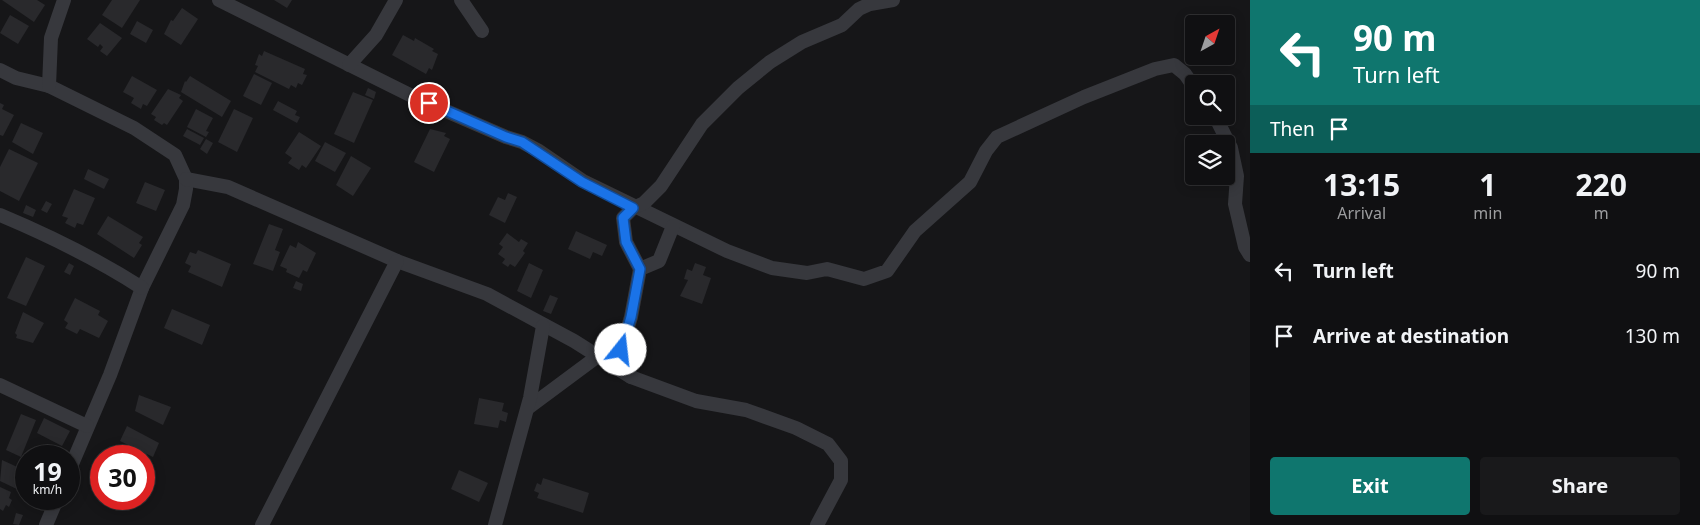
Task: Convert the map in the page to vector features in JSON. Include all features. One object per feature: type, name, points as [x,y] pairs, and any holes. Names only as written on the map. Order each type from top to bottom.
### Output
[{"type":"street","points":[[49,86],[51,38],[64,0]]},
{"type":"street","points":[[219,0],[422,100],[506,137],[522,142],[582,182],[633,208],[727,251],[772,268],[807,273],[826,269],[864,279],[887,271],[915,231],[970,182],[986,151],[998,137],[1084,97],[1155,69],[1174,65],[1186,75]]},
{"type":"street","points":[[349,65],[376,35],[396,0]]},
{"type":"street","points":[[461,0],[482,31]]},
{"type":"street","points":[[631,377],[621,350],[631,317],[640,269],[626,242],[623,218],[633,208],[644,202],[666,179],[702,124],[714,110],[770,62],[802,42],[842,25],[858,9],[870,4],[893,0]]},
{"type":"street","points":[[0,70],[16,78],[49,86],[134,128],[175,155],[186,179],[183,205],[142,288],[110,375],[79,445]]},
{"type":"street","points":[[1220,125],[1231,148],[1237,176],[1235,204],[1244,247],[1250,255]]},
{"type":"street","points":[[186,179],[228,187],[397,261],[487,294],[598,356],[631,377],[696,401],[746,410],[796,428],[828,444],[841,461],[841,480],[817,525]]},
{"type":"street","points":[[0,216],[50,236],[115,270],[142,288]]},
{"type":"street","points":[[640,269],[659,261],[673,226]]},
{"type":"street","points":[[262,525],[397,261]]},
{"type":"street","points":[[495,525],[528,408],[543,326]]},
{"type":"street","points":[[528,408],[598,356]]},
{"type":"street","points":[[0,384],[87,426]]},
{"type":"street","points":[[46,525],[52,510]]},
{"type":"building","points":[[2,0],[37,0],[45,5],[34,22]]},
{"type":"building","points":[[112,0],[140,0],[122,28],[102,15]]},
{"type":"building","points":[[274,0],[292,0],[287,8]]},
{"type":"building","points":[[182,8],[198,19],[181,45],[164,34],[171,20],[173,21]]},
{"type":"building","points":[[10,15],[29,26],[18,44],[0,33]]},
{"type":"building","points":[[137,21],[153,30],[146,43],[130,34]]},
{"type":"building","points":[[100,23],[122,38],[107,56],[100,51],[103,47],[100,44],[98,47],[87,39]]},
{"type":"building","points":[[403,35],[414,41],[415,38],[434,49],[432,51],[438,54],[432,70],[429,68],[426,74],[392,55]]},
{"type":"building","points":[[264,51],[305,69],[303,74],[307,75],[302,85],[298,83],[296,88],[291,85],[289,89],[255,72],[258,66],[255,65],[259,54],[262,56]]},
{"type":"building","points":[[254,74],[272,83],[261,105],[243,96]]},
{"type":"building","points":[[132,76],[157,90],[147,106],[143,104],[141,109],[131,103],[134,98],[123,92]]},
{"type":"building","points":[[190,76],[231,101],[222,117],[181,92],[185,81]]},
{"type":"building","points":[[368,88],[376,92],[374,99],[365,95]]},
{"type":"building","points":[[168,89],[181,95],[179,98],[183,101],[167,125],[164,123],[162,125],[154,120],[156,117],[151,114]]},
{"type":"building","points":[[353,92],[373,100],[354,143],[334,134]]},
{"type":"building","points":[[278,101],[297,111],[295,115],[300,117],[297,123],[273,110]]},
{"type":"building","points":[[0,103],[4,105],[2,109],[14,115],[3,136],[0,135]]},
{"type":"building","points":[[196,109],[213,118],[206,131],[209,132],[206,137],[187,127]]},
{"type":"building","points":[[234,109],[253,118],[237,152],[218,142]]},
{"type":"building","points":[[21,123],[43,133],[33,154],[12,142]]},
{"type":"building","points":[[187,129],[204,138],[200,145],[183,136]]},
{"type":"building","points":[[430,129],[446,133],[444,136],[450,139],[434,172],[414,162]]},
{"type":"building","points":[[299,132],[321,146],[306,168],[302,165],[299,170],[288,163],[292,158],[285,153]]},
{"type":"building","points":[[206,139],[213,143],[207,154],[200,149]]},
{"type":"building","points":[[325,142],[346,153],[335,172],[315,161]]},
{"type":"building","points":[[9,149],[38,163],[19,201],[0,191],[0,167]]},
{"type":"building","points":[[351,156],[371,168],[353,196],[336,185]]},
{"type":"building","points":[[88,169],[109,179],[104,189],[84,179]]},
{"type":"building","points":[[145,182],[165,190],[156,211],[136,203]]},
{"type":"building","points":[[74,189],[95,198],[83,225],[77,223],[75,228],[65,223],[68,218],[62,216]]},
{"type":"building","points":[[508,193],[517,197],[505,223],[489,215],[498,197],[505,200]]},
{"type":"building","points":[[46,201],[52,204],[47,213],[41,210]]},
{"type":"building","points":[[26,205],[36,210],[33,217],[23,213]]},
{"type":"building","points":[[108,216],[143,237],[139,243],[142,245],[134,258],[97,234]]},
{"type":"building","points":[[269,224],[283,229],[275,250],[280,252],[273,271],[253,264]]},
{"type":"building","points":[[576,231],[607,245],[602,256],[593,252],[590,259],[568,249]]},
{"type":"building","points":[[507,233],[519,242],[521,239],[528,243],[523,251],[525,253],[515,267],[510,264],[508,267],[502,263],[505,259],[498,254],[503,247],[499,244]]},
{"type":"building","points":[[298,242],[316,253],[307,272],[303,270],[299,278],[286,272],[287,269],[280,266],[290,245],[296,248]]},
{"type":"building","points":[[198,250],[231,264],[222,287],[188,272],[191,266],[185,263],[190,252],[196,254]]},
{"type":"building","points":[[26,257],[45,266],[26,306],[7,298]]},
{"type":"building","points":[[69,263],[74,266],[70,275],[64,272]]},
{"type":"building","points":[[529,263],[543,270],[531,298],[517,291]]},
{"type":"building","points":[[695,263],[706,267],[703,275],[711,278],[702,304],[680,296],[688,280],[684,279],[687,269],[692,271]]},
{"type":"building","points":[[296,281],[303,284],[301,291],[293,288]]},
{"type":"building","points":[[550,295],[558,298],[551,314],[543,311]]},
{"type":"building","points":[[75,298],[100,311],[98,315],[108,321],[99,338],[80,329],[77,334],[65,328],[68,323],[64,320]]},
{"type":"building","points":[[172,309],[210,325],[202,345],[164,328]]},
{"type":"building","points":[[23,312],[44,323],[33,343],[16,338],[17,335],[15,333]]},
{"type":"building","points":[[139,395],[171,407],[163,425],[135,411]]},
{"type":"building","points":[[479,398],[504,403],[502,411],[508,413],[506,422],[500,420],[498,428],[474,424]]},
{"type":"building","points":[[21,414],[36,420],[26,445],[15,445],[15,454],[6,450]]},
{"type":"building","points":[[44,418],[70,431],[63,445],[37,433]]},
{"type":"building","points":[[127,426],[159,443],[155,452],[155,445],[128,445],[120,441]]},
{"type":"building","points":[[2,460],[15,466],[15,488],[0,481]]},
{"type":"building","points":[[459,470],[488,483],[479,502],[451,489]]},
{"type":"building","points":[[543,478],[589,493],[583,513],[537,498],[539,493],[534,491],[537,483],[541,485]]},
{"type":"building","points":[[0,487],[11,492],[9,498],[12,500],[9,507],[6,505],[3,511],[0,509]]},
{"type":"building","points":[[16,513],[23,515],[19,525],[13,524]]},
{"type":"route","points":[[429,103],[506,137],[522,142],[582,182],[633,208],[623,218],[624,230],[626,242],[640,269],[631,317],[621,350]]}]
